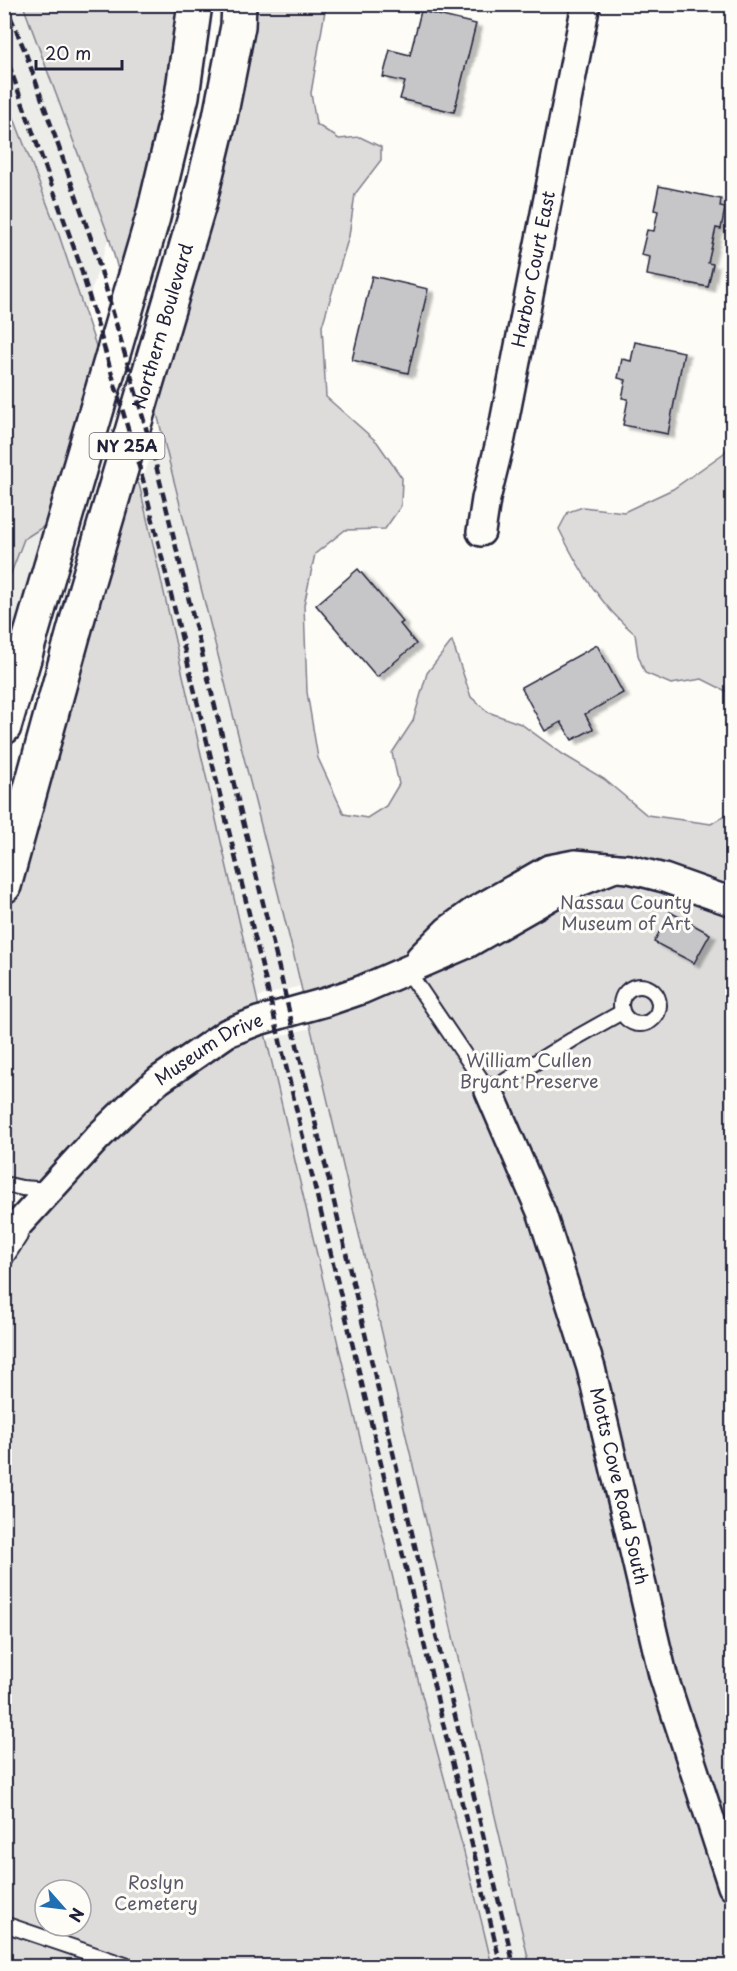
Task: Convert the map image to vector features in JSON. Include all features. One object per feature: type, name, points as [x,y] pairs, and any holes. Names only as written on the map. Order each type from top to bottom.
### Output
[{"type":"main road","name":"NY 25A","points":[[4,727],[153,217],[182,96],[195,4]]},
{"type":"main road","name":"Northern Boulevard","points":[[4,886],[86,588],[199,204],[220,117],[238,26],[240,4]]},
{"type":"street","name":"Harbor Court East","points":[[481,532],[586,4]]},
{"type":"street","name":"Museum Drive","points":[[4,1240],[98,1137],[136,1100],[214,1041],[240,1027],[341,997],[407,970],[467,944],[565,888],[615,868],[629,869],[664,878],[732,902]]},
{"type":"street","name":"Motts Cove Road South","points":[[489,1091],[542,1214],[591,1368],[663,1675],[732,1886]]},
{"type":"lane","points":[[407,970],[489,1091],[622,1012]]},
{"type":"lane","points":[[4,1184],[50,1190],[4,1261]]},
{"type":"lane","points":[[4,1924],[128,1966]]},
{"type":"shaded area","points":[[5,5],[23,5],[109,237],[85,310],[58,232],[5,95]]},
{"type":"shaded area","points":[[161,426],[269,850],[300,986],[257,997],[140,488]]},
{"type":"shaded area","points":[[66,512],[5,727],[5,550]]},
{"type":"shaded area","points":[[311,1028],[530,1966],[492,1966],[480,1910],[400,1609],[267,1039]]},
{"type":"green space","points":[[23,5],[194,5],[127,302],[109,237]]},
{"type":"green space","name":"William Cullen Bryant Preserve","points":[[240,5],[326,5],[311,93],[316,124],[339,139],[360,137],[381,147],[381,160],[355,194],[349,236],[322,326],[326,397],[377,442],[402,478],[401,506],[385,529],[345,530],[315,554],[304,605],[307,692],[318,758],[344,814],[367,818],[386,806],[399,784],[392,753],[413,721],[427,673],[452,641],[471,697],[488,712],[521,724],[564,755],[604,779],[647,815],[711,824],[732,811],[732,1966],[530,1966],[293,952],[148,378]]},
{"type":"green space","points":[[5,95],[58,232],[106,376],[66,512],[24,539],[5,589]]},
{"type":"green space","points":[[732,440],[732,698],[726,691],[702,679],[671,684],[645,673],[638,655],[635,634],[611,611],[591,586],[559,529],[568,512],[583,507],[624,512],[673,489],[724,453]]},
{"type":"green space","name":"Roslyn Cemetery","points":[[128,448],[140,488],[300,1186],[399,1604],[492,1966],[5,1966],[4,1266],[52,1191],[5,1180],[5,897]]},
{"type":"building","points":[[421,11],[476,24],[454,112],[400,99],[405,82],[383,77],[390,50],[410,55]]},
{"type":"building","points":[[659,186],[721,199],[720,207],[725,208],[721,229],[716,228],[708,263],[713,264],[708,287],[647,275],[650,257],[641,255],[647,230],[654,231],[658,211],[654,210]]},
{"type":"building","points":[[372,276],[428,289],[408,373],[352,360]]},
{"type":"building","points":[[635,342],[684,352],[668,434],[623,425],[628,399],[622,398],[626,380],[618,378],[622,359],[631,361]]},
{"type":"building","points":[[358,569],[403,622],[400,624],[416,644],[377,677],[316,605]]},
{"type":"building","points":[[597,645],[623,693],[585,714],[593,729],[572,740],[561,722],[545,731],[521,687]]},
{"type":"building","points":[[670,912],[710,934],[694,963],[654,942]]},
{"type":"railway","points":[[5,4],[25,51],[95,250],[152,449],[277,960],[514,1966]]},
{"type":"railway","points":[[4,51],[79,262],[143,480],[269,995],[501,1966]]},
{"type":"park label","name":"Nassau County Museum of Art","points":[[626,913]]}]
